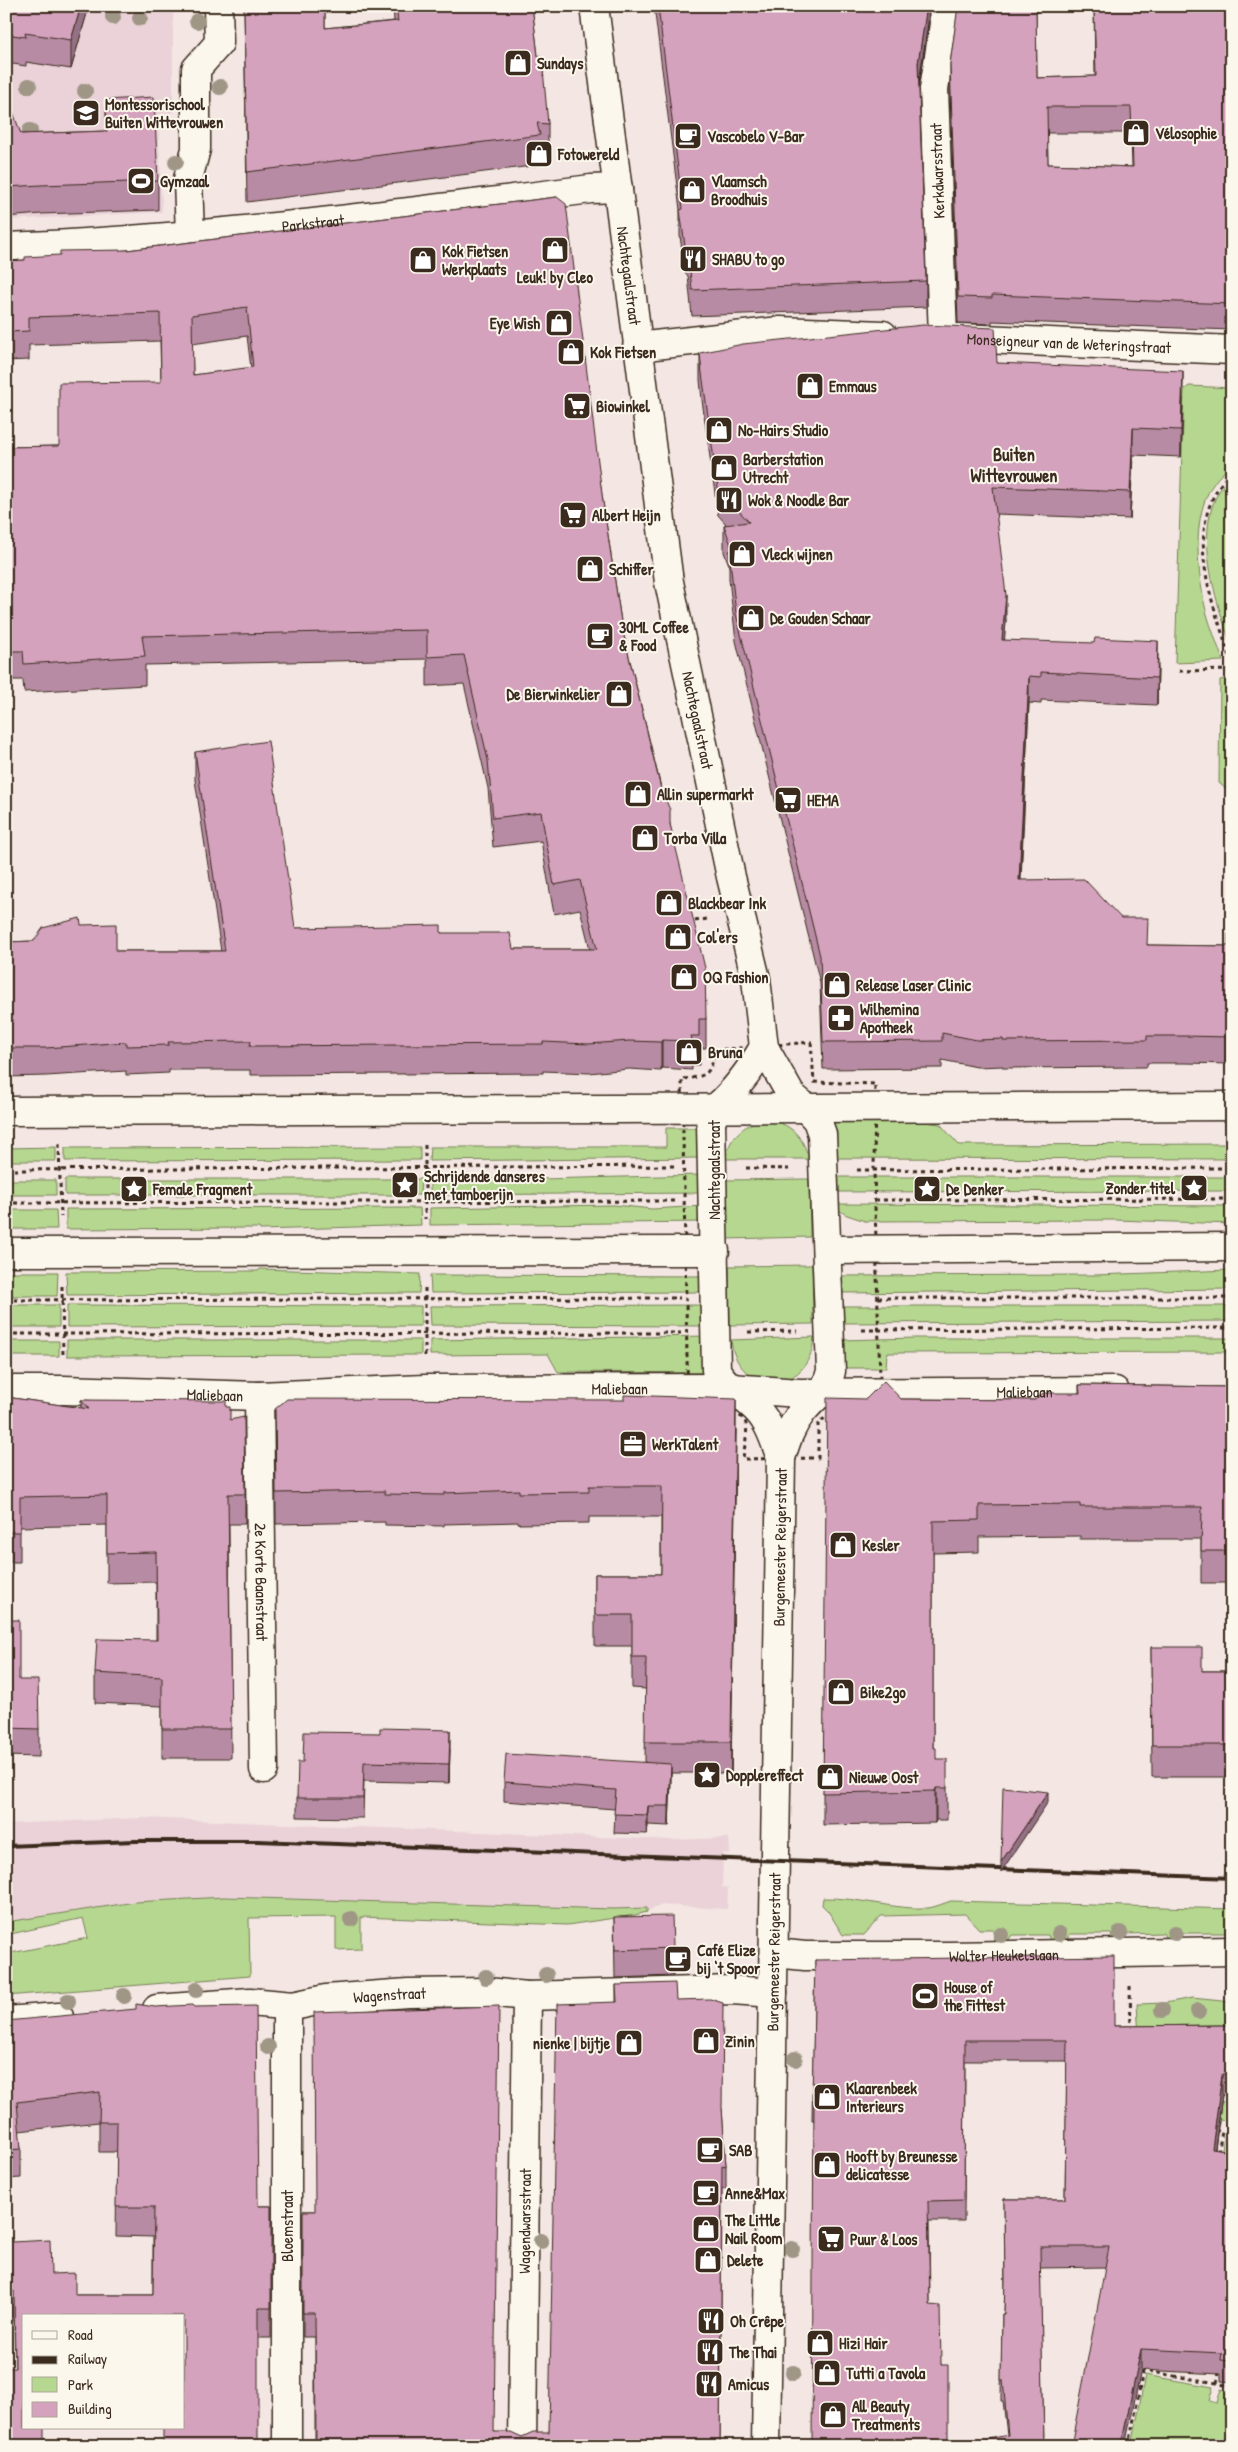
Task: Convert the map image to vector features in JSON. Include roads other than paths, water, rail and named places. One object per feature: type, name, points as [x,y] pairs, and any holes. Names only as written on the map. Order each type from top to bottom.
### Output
[{"type":"street","points":[[190,236],[188,179],[196,149],[196,68],[219,43],[218,6]]},
{"type":"street","name":"Nachtegaalstraat","points":[[594,6],[669,582],[731,877],[756,979],[764,1046],[791,1095],[817,1120],[822,1134],[827,1250]]},
{"type":"street","name":"Kerkdwarsstraat","points":[[943,6],[944,24],[934,89],[943,337]]},
{"type":"street","name":"Parkstraat","points":[[6,247],[99,244],[241,232],[591,189],[618,188]]},
{"type":"street","name":"Monseigneur van de Weteringstraat","points":[[637,347],[780,331],[1232,350]]},
{"type":"street","name":"Nachtegaalstraat","points":[[714,1251],[711,1122],[718,1106],[731,1094],[747,1074],[764,1046]]},
{"type":"street","points":[[6,1111],[418,1111],[718,1106],[1232,1106]]},
{"type":"street","points":[[827,1250],[1232,1247]]},
{"type":"street","name":"Burgemeester Reigerstraat","points":[[766,2446],[775,1953],[781,1458],[789,1431],[802,1411],[822,1393],[829,1382],[831,1371],[827,1250]]},
{"type":"street","points":[[6,1252],[714,1251]]},
{"type":"street","name":"Burgemeester Reigerstraat","points":[[714,1251],[716,1370],[721,1379],[730,1388],[759,1412],[769,1427],[781,1458]]},
{"type":"street","name":"Maliebaan","points":[[6,1390],[259,1396],[425,1389],[730,1388],[822,1393],[1144,1390]]},
{"type":"street","name":"2e Korte Baanstraat","points":[[259,1396],[264,1769]]},
{"type":"street","name":"Wolter Heukelslaan","points":[[775,1953],[805,1956],[948,1956],[1232,1951]]},
{"type":"street","name":"Wagenstraat","points":[[133,2011],[250,2002],[287,2007],[326,2000],[408,1993],[487,1992],[527,1996],[732,1990],[773,1993]]},
{"type":"street","name":"Wagendwarsstraat","points":[[522,2446],[527,1996]]},
{"type":"street","name":"Bloemstraat","points":[[287,2007],[287,2446]]},
{"type":"street","points":[[6,2021],[84,2015]]},
{"type":"railway","points":[[6,1846],[135,1841],[258,1841],[1232,1878]]},
{"type":"place","name":"Sundays","points":[[518,63]]},
{"type":"place","name":"Montessorischool Buiten Wittevrouwen","points":[[86,113]]},
{"type":"place","name":"Vélosophie","points":[[1136,133]]},
{"type":"place","name":"Vascobelo V-Bar","points":[[688,136]]},
{"type":"place","name":"Fotowereld","points":[[539,154]]},
{"type":"place","name":"Gymzaal","points":[[141,181]]},
{"type":"place","name":"Vlaamsch Broodhuis","points":[[692,190]]},
{"type":"place","name":"Leuk! by Cleo","points":[[555,250]]},
{"type":"place","name":"SHABU to go","points":[[693,259]]},
{"type":"place","name":"Kok Fietsen Werkplaats","points":[[423,260]]},
{"type":"place","name":"Eye Wish","points":[[559,323]]},
{"type":"place","name":"Kok Fietsen","points":[[571,352]]},
{"type":"place","name":"Emmaus","points":[[810,386]]},
{"type":"place","name":"Biowinkel","points":[[577,406]]},
{"type":"place","name":"No-Hairs Studio","points":[[719,430]]},
{"type":"place","name":"Barberstation Utrecht","points":[[724,468]]},
{"type":"place","name":"Wok & Noodle Bar","points":[[729,500]]},
{"type":"place","name":"Albert Heijn","points":[[573,515]]},
{"type":"place","name":"Vleck wijnen","points":[[742,554]]},
{"type":"place","name":"Schiffer","points":[[590,569]]},
{"type":"place","name":"De Gouden Schaar","points":[[751,618]]},
{"type":"place","name":"30ML Coffee & Food","points":[[600,636]]},
{"type":"place","name":"De Bierwinkelier","points":[[619,694]]},
{"type":"place","name":"Allin supermarkt","points":[[638,794]]},
{"type":"place","name":"HEMA","points":[[788,800]]},
{"type":"place","name":"Torba Villa","points":[[645,838]]},
{"type":"place","name":"Blackbear Ink","points":[[669,903]]},
{"type":"place","name":"Col'ers","points":[[678,937]]},
{"type":"place","name":"OQ Fashion","points":[[684,977]]},
{"type":"place","name":"Release Laser Clinic","points":[[837,985]]},
{"type":"place","name":"Wilhemina Apotheek","points":[[841,1018]]},
{"type":"place","name":"Bruna","points":[[689,1052]]},
{"type":"place","name":"Schrijdende danseres met tamboerijn","points":[[405,1185]]},
{"type":"place","name":"Zonder titel","points":[[1194,1188]]},
{"type":"place","name":"Female Fragment","points":[[134,1189]]},
{"type":"place","name":"De Denker","points":[[927,1189]]},
{"type":"place","name":"WerkTalent","points":[[633,1444]]},
{"type":"place","name":"Kesler","points":[[843,1545]]},
{"type":"place","name":"Bike2go","points":[[841,1692]]},
{"type":"place","name":"Dopplereffect","points":[[707,1775]]},
{"type":"place","name":"Nieuwe Oost","points":[[830,1777]]},
{"type":"place","name":"Café Elize bij ‘t Spoor","points":[[678,1959]]},
{"type":"place","name":"House of the Fittest","points":[[925,1996]]},
{"type":"place","name":"Zinin","points":[[706,2041]]},
{"type":"place","name":"nienke | bijtje","points":[[629,2043]]},
{"type":"place","name":"Klaarenbeek Interieurs","points":[[827,2097]]},
{"type":"place","name":"SAB","points":[[710,2150]]},
{"type":"place","name":"Hooft by Breunesse delicatesse","points":[[827,2165]]},
{"type":"place","name":"Anne&Max","points":[[706,2193]]},
{"type":"place","name":"The Little Nail Room","points":[[706,2229]]},
{"type":"place","name":"Puur & Loos","points":[[831,2239]]},
{"type":"place","name":"Delete","points":[[708,2260]]},
{"type":"place","name":"Oh Crêpe","points":[[711,2321]]},
{"type":"place","name":"Hizi Hair","points":[[820,2343]]},
{"type":"place","name":"The Thai","points":[[710,2352]]},
{"type":"place","name":"Tutti a Tavola","points":[[827,2373]]},
{"type":"place","name":"Amicus","points":[[709,2384]]},
{"type":"place","name":"All Beauty Treatments","points":[[833,2415]]},
{"type":"district","name":"Buiten Wittevrouwen","points":[[1014,465]]}]
